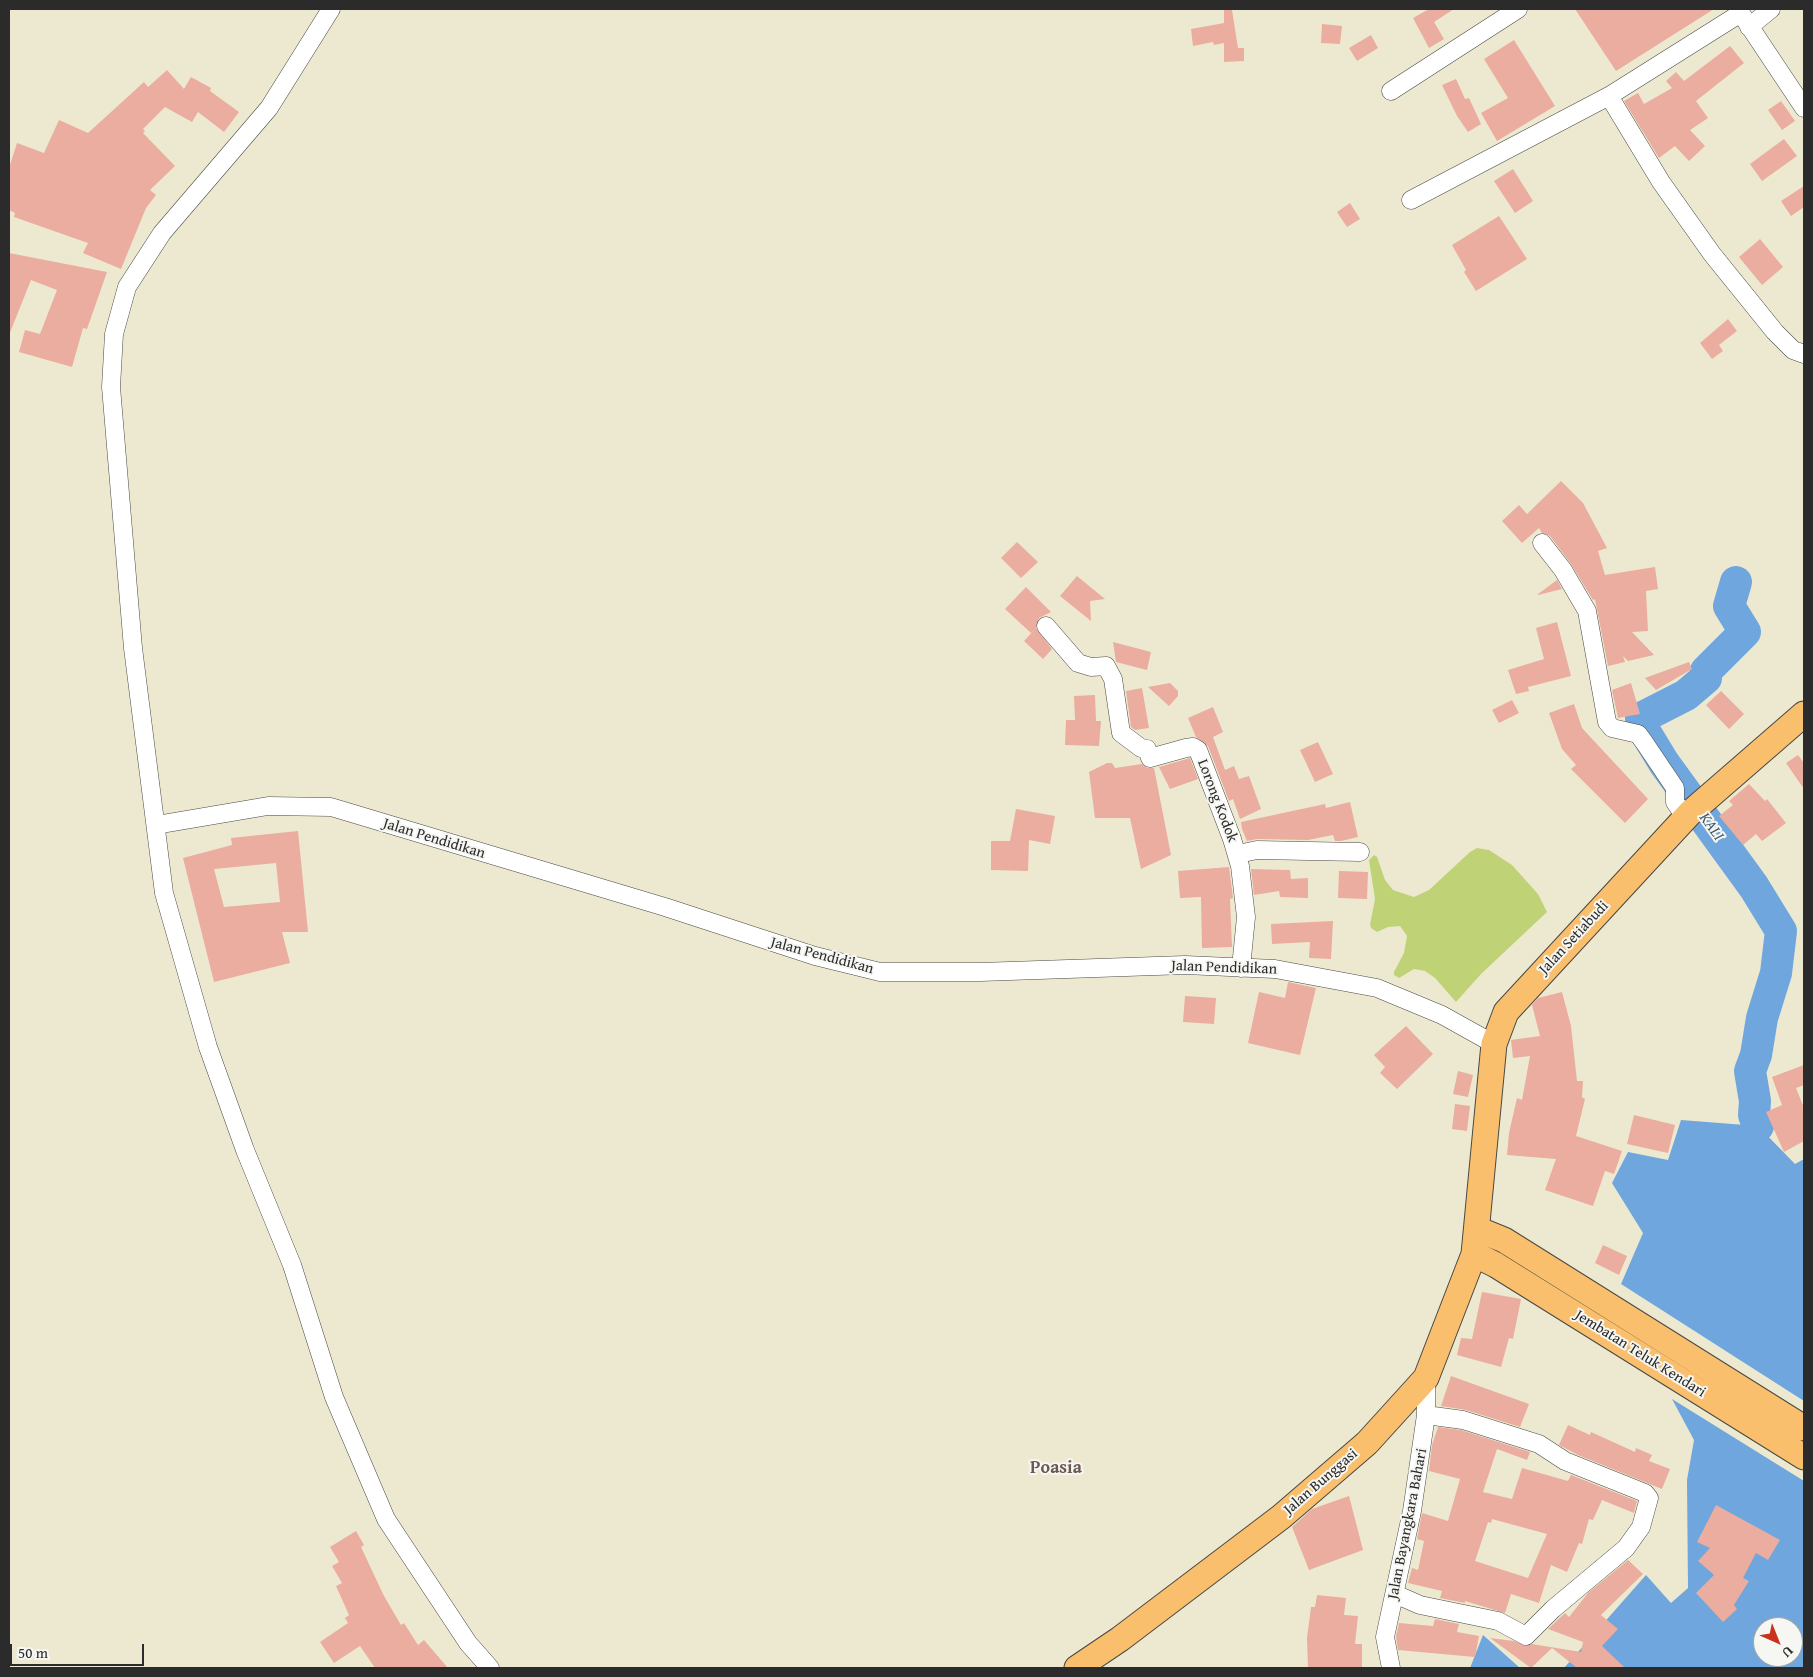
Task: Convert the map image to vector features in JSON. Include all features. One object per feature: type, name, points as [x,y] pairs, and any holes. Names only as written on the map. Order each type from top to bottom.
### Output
[{"type":"highway","name":"Jalan Setiabudi","points":[[1477,1229],[1494,1044],[1506,1012],[1692,811],[1804,714]]},
{"type":"highway","name":"Jalan Bunggasi","points":[[1077,1668],[1120,1639],[1280,1517],[1367,1443],[1426,1378],[1474,1254],[1477,1229]]},
{"type":"highway","name":"Jembatan Teluk Kendari","points":[[1477,1229],[1504,1240],[1804,1428]]},
{"type":"highway","name":"Jembatan Teluk Kendari","points":[[1474,1254],[1496,1265],[1804,1457]]},
{"type":"street","points":[[331,9],[269,108],[162,233],[127,287],[114,334],[111,387],[141,728],[164,893],[208,1047],[245,1150],[292,1265],[334,1397],[386,1519],[468,1643],[490,1668]]},
{"type":"street","points":[[1391,91],[1518,9]]},
{"type":"street","points":[[1412,200],[1609,96],[1742,16],[1771,9]]},
{"type":"street","points":[[1742,16],[1804,108]]},
{"type":"street","points":[[1609,96],[1661,182],[1695,232],[1775,332],[1793,350],[1804,354]]},
{"type":"street","points":[[1542,544],[1563,570],[1587,611],[1604,714],[1607,722],[1612,728],[1638,734],[1675,788],[1675,802],[1692,811]]},
{"type":"street","name":"Lorong Kodok","points":[[1046,626],[1078,663],[1091,667],[1106,666],[1113,679],[1121,733],[1142,748],[1147,749],[1150,758],[1186,748],[1193,747],[1198,750],[1238,854],[1246,908],[1241,968]]},
{"type":"street","name":"Jalan Pendidikan","points":[[156,825],[268,806],[331,807],[665,907],[815,956],[880,972],[980,972],[1185,966],[1274,969],[1377,988],[1442,1015],[1494,1044]]},
{"type":"street","points":[[1238,854],[1257,850],[1360,852]]},
{"type":"street","name":"Jalan Bayangkara Bahari","points":[[1391,1668],[1385,1638],[1412,1511],[1426,1415],[1426,1378]]},
{"type":"street","points":[[1395,1594],[1420,1605],[1498,1621],[1526,1636],[1553,1609],[1626,1548],[1641,1527],[1648,1498],[1645,1492],[1565,1461],[1539,1444],[1463,1420],[1426,1415]]},
{"type":"green space","points":[[1477,848],[1489,850],[1512,865],[1538,894],[1547,912],[1481,974],[1456,1002],[1435,978],[1425,971],[1414,969],[1399,978],[1394,975],[1404,953],[1407,936],[1400,926],[1388,927],[1377,932],[1371,928],[1375,899],[1369,860],[1374,855],[1377,857],[1385,880],[1393,890],[1414,897],[1429,890],[1470,852]]},
{"type":"water","points":[[1681,1120],[1758,1126],[1795,1164],[1804,1159],[1804,1401],[1621,1284],[1643,1233],[1612,1183],[1628,1152],[1668,1160]]},
{"type":"water","points":[[1672,1399],[1804,1481],[1804,1668],[1564,1668],[1646,1575],[1671,1603],[1688,1588],[1687,1480],[1694,1440]]},
{"type":"water","points":[[1483,1635],[1520,1668],[1470,1668]]},
{"type":"building","points":[[1429,9],[1454,9],[1434,22],[1444,39],[1429,48],[1413,18]]},
{"type":"building","points":[[1575,9],[1714,9],[1616,71]]},
{"type":"building","points":[[1224,10],[1232,10],[1238,48],[1244,48],[1244,61],[1224,62],[1224,43],[1214,45],[1213,42],[1193,46],[1191,29],[1224,23]]},
{"type":"building","points":[[1322,24],[1342,26],[1340,44],[1321,43]]},
{"type":"building","points":[[1371,35],[1378,48],[1357,61],[1349,48]]},
{"type":"building","points":[[1514,40],[1555,106],[1497,141],[1481,113],[1508,98],[1484,59]]},
{"type":"building","points":[[1730,46],[1744,63],[1696,101],[1708,118],[1690,130],[1705,146],[1689,161],[1675,146],[1659,158],[1624,101],[1638,93],[1644,104],[1672,88],[1666,81],[1676,72],[1684,81]]},
{"type":"building","points":[[167,70],[184,89],[191,77],[211,88],[210,91],[239,112],[224,132],[198,112],[192,122],[165,107],[143,129],[145,131],[143,133],[175,166],[150,190],[156,195],[146,208],[121,269],[83,253],[88,243],[14,217],[15,213],[9,210],[9,168],[17,143],[44,153],[59,120],[88,133],[144,82],[148,87]]},
{"type":"building","points":[[1456,79],[1465,99],[1469,98],[1481,124],[1468,132],[1457,116],[1442,85]]},
{"type":"building","points":[[1781,101],[1795,121],[1782,130],[1768,110]]},
{"type":"building","points":[[1784,139],[1797,156],[1762,181],[1750,164]]},
{"type":"building","points":[[1513,169],[1533,201],[1515,213],[1494,181]]},
{"type":"building","points":[[1804,186],[1804,207],[1791,216],[1781,201]]},
{"type":"building","points":[[1350,203],[1360,219],[1347,227],[1337,212]]},
{"type":"building","points":[[1499,216],[1527,259],[1476,291],[1464,272],[1466,270],[1452,245]]},
{"type":"building","points":[[1760,239],[1783,267],[1762,285],[1739,257]]},
{"type":"building","points":[[9,253],[107,272],[87,329],[83,328],[72,367],[19,352],[25,330],[40,334],[57,290],[31,280],[9,335]]},
{"type":"building","points":[[1728,319],[1737,331],[1719,345],[1723,351],[1712,359],[1700,343]]},
{"type":"building","points":[[1561,481],[1583,503],[1607,548],[1598,551],[1605,575],[1655,567],[1658,589],[1646,591],[1648,631],[1632,632],[1654,655],[1628,661],[1623,656],[1625,662],[1608,666],[1595,599],[1593,600],[1571,564],[1550,536],[1542,533],[1539,528],[1522,543],[1502,521],[1519,505],[1527,514]]},
{"type":"building","points":[[1017,542],[1038,562],[1021,578],[1001,558]]},
{"type":"building","points":[[1077,576],[1105,599],[1090,601],[1091,621],[1060,596]]},
{"type":"building","points":[[1557,580],[1562,589],[1538,595],[1538,594]]},
{"type":"building","points":[[1026,587],[1051,612],[1039,618],[1036,628],[1031,633],[1005,609]]},
{"type":"building","points":[[1557,622],[1571,676],[1528,687],[1529,691],[1516,694],[1508,670],[1544,659],[1536,628]]},
{"type":"building","points":[[1036,628],[1052,649],[1043,659],[1024,641]]},
{"type":"building","points":[[1113,642],[1151,652],[1147,670],[1116,662]]},
{"type":"building","points":[[1689,662],[1692,669],[1656,690],[1645,678]]},
{"type":"building","points":[[1170,683],[1178,691],[1178,696],[1169,706],[1148,687]]},
{"type":"building","points":[[1631,683],[1640,714],[1618,718],[1612,690]]},
{"type":"building","points":[[1142,688],[1149,728],[1135,730],[1131,727],[1126,691]]},
{"type":"building","points":[[1721,691],[1744,714],[1729,729],[1706,705]]},
{"type":"building","points":[[1095,695],[1096,721],[1101,721],[1099,746],[1065,745],[1066,720],[1075,720],[1074,696]]},
{"type":"building","points":[[1512,700],[1519,713],[1499,723],[1492,710]]},
{"type":"building","points":[[1574,704],[1582,728],[1648,799],[1625,823],[1571,769],[1576,765],[1562,749],[1549,713]]},
{"type":"building","points":[[1213,707],[1223,732],[1213,737],[1225,770],[1234,766],[1239,779],[1249,776],[1261,809],[1240,819],[1233,799],[1229,801],[1208,746],[1196,737],[1188,718]]},
{"type":"building","points":[[1318,742],[1333,774],[1315,782],[1300,750]]},
{"type":"building","points":[[1798,755],[1804,763],[1804,789],[1786,763]]},
{"type":"building","points":[[1190,758],[1198,779],[1170,789],[1159,767]]},
{"type":"building","points":[[1107,763],[1112,763],[1115,768],[1142,764],[1147,768],[1154,768],[1171,855],[1141,869],[1130,818],[1095,818],[1089,772]]},
{"type":"building","points":[[1749,784],[1765,801],[1767,799],[1786,823],[1762,841],[1756,834],[1743,845],[1719,816],[1733,805],[1729,801]]},
{"type":"building","points":[[1350,802],[1358,837],[1341,841],[1335,841],[1333,835],[1308,840],[1257,839],[1247,841],[1242,829],[1241,822],[1325,804],[1326,808]]},
{"type":"building","points":[[1016,809],[1055,816],[1050,844],[1029,840],[1028,871],[991,870],[991,841],[1010,841]]},
{"type":"building","points":[[298,831],[308,932],[282,932],[290,963],[214,982],[183,858],[232,845],[231,838]],"holes":[[[276,863],[280,902],[224,907],[214,869]]]},
{"type":"building","points":[[1229,867],[1233,898],[1230,899],[1232,947],[1202,948],[1201,897],[1180,898],[1178,871]]},
{"type":"building","points":[[1251,869],[1290,870],[1291,879],[1308,878],[1308,898],[1280,897],[1279,891],[1254,895]]},
{"type":"building","points":[[1339,871],[1368,872],[1367,899],[1338,898]]},
{"type":"building","points":[[1333,921],[1331,959],[1309,958],[1310,942],[1272,944],[1271,924]]},
{"type":"building","points":[[1288,982],[1316,988],[1300,1055],[1248,1043],[1259,992],[1285,998]]},
{"type":"building","points":[[1562,992],[1571,1026],[1577,1081],[1583,1081],[1582,1097],[1585,1099],[1576,1136],[1622,1151],[1614,1174],[1605,1171],[1593,1206],[1545,1190],[1556,1159],[1507,1155],[1509,1133],[1517,1098],[1522,1100],[1530,1056],[1513,1058],[1511,1040],[1540,1036],[1532,1005],[1538,998]]},
{"type":"building","points":[[1185,996],[1216,998],[1214,1024],[1183,1022]]},
{"type":"building","points":[[1406,1026],[1433,1054],[1397,1089],[1380,1073],[1385,1067],[1374,1055]]},
{"type":"building","points":[[1804,1065],[1804,1085],[1796,1088],[1804,1108],[1804,1141],[1784,1152],[1766,1112],[1782,1105],[1772,1077]]},
{"type":"building","points":[[1458,1071],[1473,1075],[1468,1097],[1453,1094]]},
{"type":"building","points":[[1455,1104],[1470,1106],[1467,1131],[1452,1129]]},
{"type":"building","points":[[1634,1115],[1675,1125],[1668,1153],[1627,1144]]},
{"type":"building","points":[[1603,1245],[1627,1256],[1619,1275],[1595,1263]]},
{"type":"building","points":[[1482,1292],[1521,1299],[1513,1339],[1509,1338],[1501,1367],[1457,1355],[1461,1338],[1472,1339]]},
{"type":"building","points":[[1451,1376],[1529,1404],[1520,1427],[1466,1410],[1441,1406]]},
{"type":"building","points":[[1568,1425],[1590,1435],[1591,1432],[1635,1452],[1636,1448],[1652,1455],[1649,1461],[1670,1469],[1662,1489],[1578,1455],[1559,1445]]},
{"type":"building","points":[[1438,1427],[1461,1430],[1530,1452],[1527,1460],[1497,1449],[1483,1492],[1512,1499],[1522,1468],[1568,1481],[1571,1475],[1637,1501],[1634,1513],[1602,1500],[1593,1520],[1589,1519],[1582,1544],[1579,1543],[1567,1572],[1551,1565],[1539,1603],[1511,1594],[1505,1613],[1465,1601],[1465,1603],[1440,1598],[1442,1591],[1408,1583],[1412,1568],[1418,1570],[1424,1541],[1417,1539],[1422,1513],[1448,1521],[1460,1479],[1429,1471],[1432,1445]],"holes":[[[1492,1519],[1547,1534],[1528,1578],[1475,1561],[1488,1522],[1491,1523]]]},
{"type":"building","points":[[1349,1496],[1363,1550],[1309,1570],[1292,1527],[1312,1509]]},
{"type":"building","points":[[1716,1505],[1780,1540],[1768,1560],[1756,1553],[1743,1578],[1749,1581],[1734,1605],[1737,1609],[1723,1622],[1696,1593],[1714,1575],[1698,1561],[1710,1548],[1697,1542]]},
{"type":"building","points":[[356,1531],[364,1545],[361,1547],[384,1596],[401,1625],[404,1623],[418,1645],[424,1640],[448,1668],[375,1668],[360,1646],[334,1663],[320,1642],[348,1623],[345,1618],[349,1615],[336,1586],[342,1583],[332,1566],[339,1562],[330,1547]]},
{"type":"building","points":[[1628,1560],[1643,1574],[1601,1615],[1618,1629],[1602,1646],[1625,1668],[1577,1668],[1552,1648],[1531,1668],[1490,1638],[1514,1641],[1527,1646],[1532,1644],[1581,1652],[1583,1642],[1548,1629],[1565,1613],[1569,1617],[1588,1593]]},
{"type":"building","points":[[1317,1595],[1346,1598],[1344,1615],[1358,1616],[1355,1644],[1362,1644],[1362,1668],[1308,1668],[1307,1638],[1311,1607],[1315,1607]]},
{"type":"building","points":[[1435,1619],[1459,1624],[1457,1632],[1479,1636],[1475,1657],[1398,1650],[1396,1637],[1399,1623],[1433,1626]]},
{"type":"waterway","name":"KALI","points":[[1736,582],[1729,606],[1745,632],[1706,671],[1706,678],[1686,695],[1641,718],[1644,730],[1664,763],[1754,887],[1781,931],[1776,973],[1762,1018],[1756,1055],[1750,1071],[1755,1101],[1754,1115],[1758,1126]]},
{"type":"district","name":"Poasia","points":[[1056,1468]]}]
